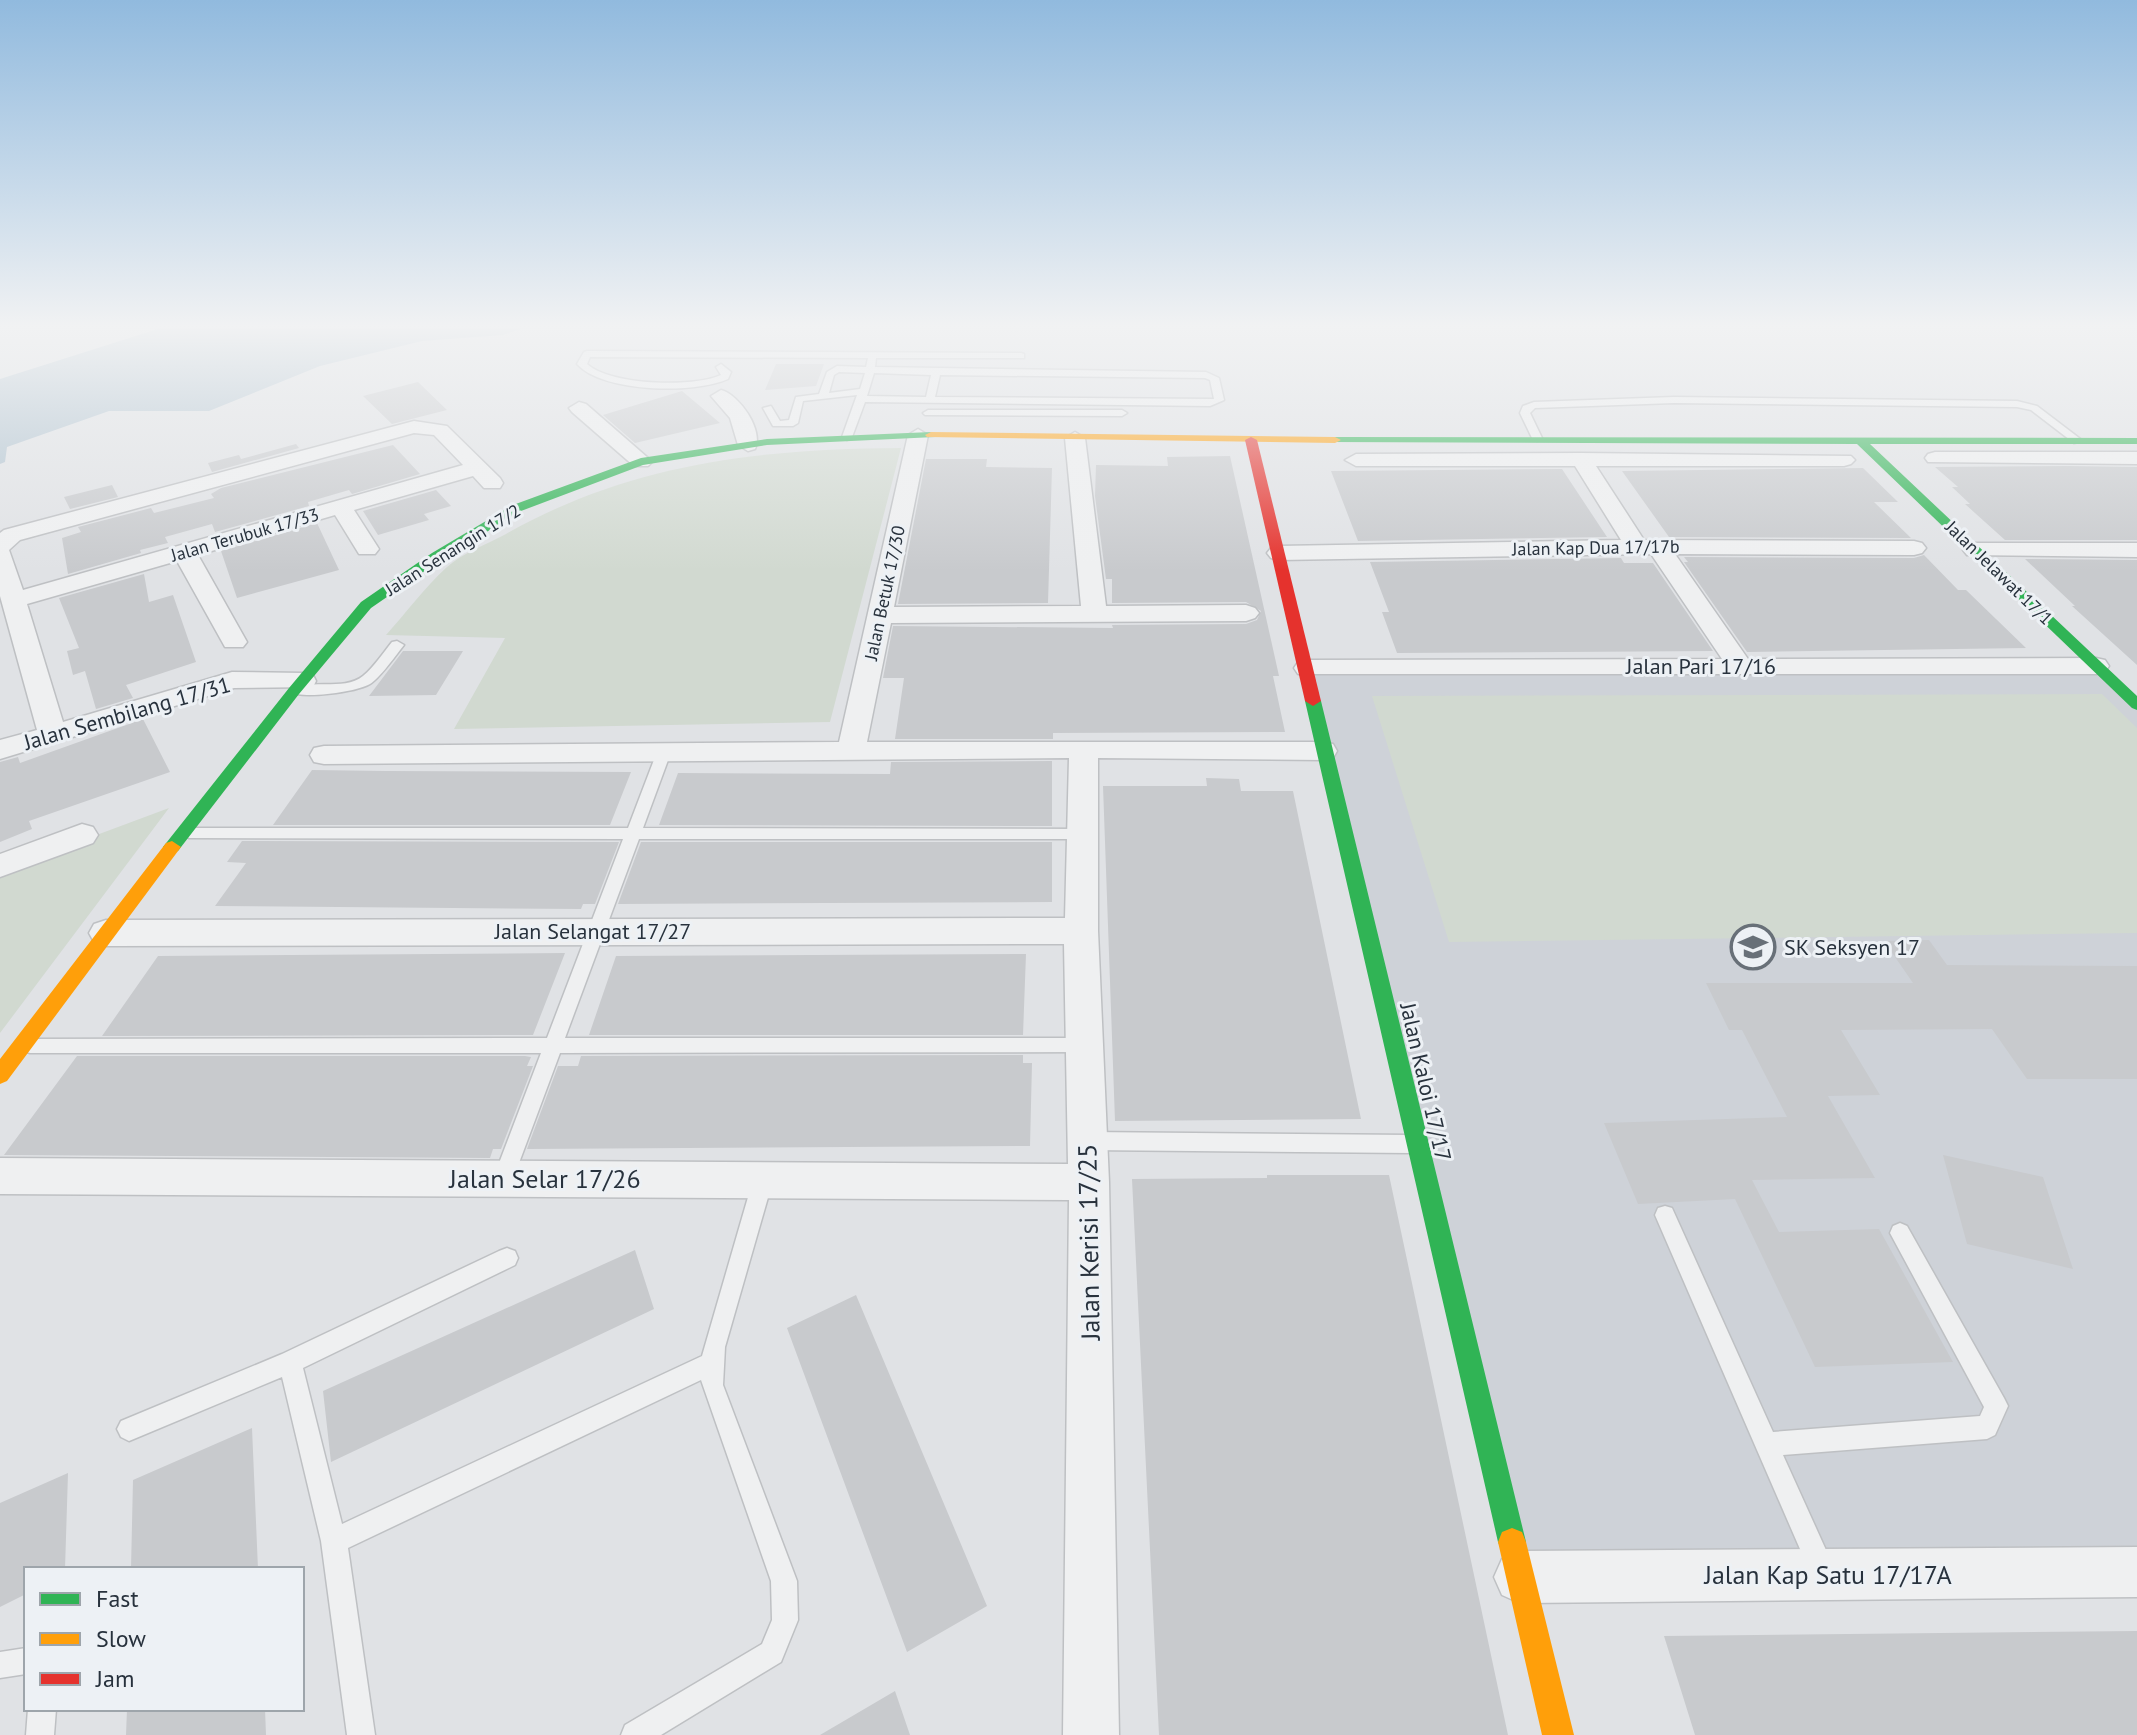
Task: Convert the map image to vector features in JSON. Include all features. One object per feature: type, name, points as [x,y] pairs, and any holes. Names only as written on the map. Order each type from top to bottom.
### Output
[{"type":"street","points":[[580,409],[641,462]]},
{"type":"street","points":[[734,409],[746,426],[748,445]]},
{"type":"street","name":"Jalan Terubuk 17/33","points":[[4,545],[414,427],[440,430],[484,476],[341,507],[14,600]]},
{"type":"street","name":"Jalan Senangin 17/2","points":[[0,1075],[298,686],[366,605],[437,556],[517,508],[641,462],[748,445],[918,435],[1251,440],[2137,441]]},
{"type":"street","name":"Jalan Betuk 17/30","points":[[851,751],[918,435]]},
{"type":"street","points":[[1075,438],[1094,614]]},
{"type":"street","name":"Jalan Kaloi 17/17","points":[[1251,440],[1307,668],[1323,751],[1415,1144],[1558,1735]]},
{"type":"street","name":"Jalan Jelawat 17/1","points":[[1860,441],[2137,705]]},
{"type":"street","points":[[1935,458],[2137,458]]},
{"type":"street","points":[[1581,459],[1740,666]]},
{"type":"street","points":[[1356,460],[1844,460]]},
{"type":"street","points":[[341,507],[367,549]]},
{"type":"street","points":[[4,545],[28,655],[52,733]]},
{"type":"street","name":"Jalan Kap Dua 17/17b","points":[[1279,553],[1648,547],[1914,548]]},
{"type":"street","points":[[1975,550],[2137,550]]},
{"type":"street","points":[[185,553],[234,642]]},
{"type":"street","points":[[881,615],[1246,613]]},
{"type":"street","points":[[0,663],[28,655]]},
{"type":"street","name":"Jalan Pari 17/16","points":[[1307,668],[2096,666]]},
{"type":"street","name":"Jalan Sembilang 17/31","points":[[0,750],[232,680],[298,686]]},
{"type":"street","points":[[324,755],[1084,749],[1323,751]]},
{"type":"street","name":"Jalan Kerisi 17/25","points":[[1084,749],[1081,931],[1089,1182],[1091,1735]]},
{"type":"street","points":[[0,866],[82,835]]},
{"type":"street","name":"Jalan Selangat 17/27","points":[[106,933],[1081,931]]},
{"type":"street","name":"Jalan Selar 17/26","points":[[0,1176],[1089,1182]]},
{"type":"street","name":"Jalan Kap Satu 17/17A","points":[[1520,1577],[2137,1572]]},
{"type":"lane","points":[[769,409],[777,424],[786,424],[793,423],[797,409]]},
{"type":"lane","points":[[847,437],[857,409]]},
{"type":"lane","points":[[986,409],[986,419]]},
{"type":"lane","points":[[1054,409],[1054,418]]},
{"type":"lane","points":[[1101,409],[1122,412]]},
{"type":"lane","points":[[928,413],[986,419],[1054,418],[1152,409]]},
{"type":"lane","points":[[1526,409],[1537,438]]},
{"type":"lane","points":[[2035,409],[2078,441]]},
{"type":"lane","points":[[298,686],[335,689],[366,681],[397,645]]},
{"type":"lane","points":[[503,1179],[664,752]]},
{"type":"lane","points":[[186,833],[1083,834]]},
{"type":"lane","points":[[22,1046],[1085,1045]]},
{"type":"lane","points":[[1088,1141],[1415,1144]]},
{"type":"lane","points":[[635,1735],[772,1653],[785,1620],[784,1581],[712,1385],[712,1363],[763,1180]]},
{"type":"lane","points":[[1665,1215],[1825,1575]]},
{"type":"lane","points":[[1767,1444],[1987,1427],[1996,1406],[1900,1233]]},
{"type":"lane","points":[[129,1429],[290,1362],[507,1258]]},
{"type":"lane","points":[[290,1362],[334,1541],[361,1735]]},
{"type":"lane","points":[[334,1541],[712,1363]]},
{"type":"lane","points":[[0,1665],[24,1661]]},
{"type":"lane","points":[[40,1735],[42,1711]]},
{"type":"shaded area","points":[[901,448],[830,722],[454,729],[505,638],[386,635],[453,562],[553,510],[600,491],[648,476],[747,457]]},
{"type":"shaded area","name":"SK Seksyen 17","points":[[2096,666],[2137,705],[2137,1572],[1520,1577],[1307,668]]},
{"type":"shaded area","points":[[2102,694],[2137,728],[2137,933],[1449,942],[1372,696]]},
{"type":"shaded area","points":[[169,808],[0,1033],[0,871]]},
{"type":"water","points":[[0,409],[214,409],[109,411],[7,447],[5,462],[0,464]]},
{"type":"building","points":[[376,409],[447,410],[392,424]]},
{"type":"building","points":[[623,409],[703,409],[720,423],[635,443],[603,415]]},
{"type":"building","points":[[296,444],[299,448],[212,472],[208,463],[239,455],[241,459]]},
{"type":"building","points":[[393,445],[420,474],[352,494],[349,490],[308,502],[309,506],[215,532],[212,524],[165,537],[168,543],[68,574],[62,538],[81,532],[78,527],[151,508],[154,513],[214,498],[211,494],[221,488]]},
{"type":"building","points":[[1230,456],[1279,676],[1273,676],[1285,732],[1053,733],[1053,739],[895,739],[904,678],[883,678],[893,626],[1113,628],[1112,625],[1246,624],[1257,620],[1261,611],[1246,602],[1112,603],[1112,579],[1106,579],[1095,496],[1096,465],[1168,466],[1167,457]]},
{"type":"building","points":[[926,459],[987,459],[986,467],[1052,468],[1048,603],[898,604]]},
{"type":"building","points":[[1935,467],[2137,467],[2137,540],[2005,540],[1965,504],[1970,504],[1952,487],[1958,487]]},
{"type":"building","points":[[1863,468],[1898,502],[1874,502],[1911,538],[1669,537],[1622,471]]},
{"type":"building","points":[[1562,469],[1607,537],[1358,541],[1331,471]]},
{"type":"building","points":[[112,485],[118,497],[70,509],[64,497]]},
{"type":"building","points":[[436,490],[451,506],[424,514],[429,520],[378,535],[363,511]]},
{"type":"building","points":[[317,523],[339,570],[237,598],[221,551]]},
{"type":"building","points":[[1924,555],[1958,590],[1966,590],[2026,648],[1747,652],[1684,562],[1688,562],[1684,557],[1914,558]]},
{"type":"building","points":[[1621,558],[1624,563],[1653,563],[1713,651],[1397,653],[1382,612],[1389,612],[1370,562]]},
{"type":"building","points":[[2025,559],[2137,560],[2137,665],[2072,606],[2075,606]]},
{"type":"building","points":[[144,574],[149,602],[173,595],[196,662],[126,685],[133,698],[96,709],[85,671],[73,675],[67,651],[79,648],[59,598]]},
{"type":"building","points":[[403,651],[463,651],[436,695],[369,696]]},
{"type":"building","points":[[143,719],[170,772],[29,821],[32,829],[0,842],[0,762],[18,757],[20,763]]},
{"type":"building","points":[[1052,761],[1052,826],[659,825],[678,773],[890,774],[891,762]]},
{"type":"building","points":[[312,770],[631,772],[610,825],[273,825]]},
{"type":"building","points":[[1206,778],[1239,779],[1241,791],[1293,791],[1361,1119],[1115,1121],[1103,786],[1207,786]]},
{"type":"building","points":[[242,841],[619,842],[595,904],[583,904],[581,909],[215,906],[246,863],[227,862]]},
{"type":"building","points":[[641,842],[1052,842],[1052,902],[618,904]]},
{"type":"building","points":[[1929,940],[1947,965],[2137,966],[2137,1079],[2027,1079],[1992,1029],[1841,1030],[1880,1095],[1828,1096],[1875,1178],[1752,1180],[1779,1232],[1879,1229],[1953,1362],[1815,1367],[1735,1199],[1638,1204],[1604,1123],[1787,1117],[1742,1030],[1729,1030],[1706,983],[1913,983],[1884,941]]},
{"type":"building","points":[[565,953],[533,1035],[102,1036],[158,956]]},
{"type":"building","points":[[1026,954],[1023,1035],[589,1035],[616,956]]},
{"type":"building","points":[[1023,1055],[1023,1063],[1032,1063],[1030,1146],[527,1149],[558,1066],[578,1066],[581,1056]]},
{"type":"building","points":[[77,1056],[525,1056],[531,1057],[527,1066],[533,1066],[501,1149],[493,1149],[490,1158],[4,1155]]},
{"type":"building","points":[[1943,1155],[2043,1177],[2073,1269],[1967,1244]]},
{"type":"building","points":[[1267,1175],[1389,1175],[1508,1735],[1159,1735],[1132,1179],[1267,1178]]},
{"type":"building","points":[[635,1250],[654,1309],[331,1462],[323,1391]]},
{"type":"building","points":[[856,1295],[987,1606],[907,1652],[787,1328]]},
{"type":"building","points":[[252,1428],[258,1567],[131,1567],[133,1480]]},
{"type":"building","points":[[68,1473],[65,1567],[24,1567],[24,1595],[0,1607],[0,1503]]},
{"type":"building","points":[[2137,1631],[2137,1735],[1695,1735],[1664,1636]]},
{"type":"building","points":[[895,1691],[910,1735],[820,1735]]},
{"type":"building","points":[[127,1711],[265,1711],[266,1735],[126,1735]]},
{"type":"traffic: fast","points":[[172,847],[366,605],[437,556],[517,508],[641,462],[767,442],[931,435]]},
{"type":"traffic: fast","points":[[1335,440],[2137,441]]},
{"type":"traffic: fast","points":[[1860,441],[2137,705]]},
{"type":"traffic: fast","points":[[1313,701],[1512,1542]]},
{"type":"traffic: slow","points":[[931,435],[1335,440]]},
{"type":"traffic: slow","points":[[0,1075],[172,847]]},
{"type":"traffic: slow","points":[[1512,1542],[1558,1735]]},
{"type":"traffic: jam","points":[[1251,440],[1313,701]]},
{"type":"place","name":"SK Seksyen 17","points":[[1753,947]]}]
